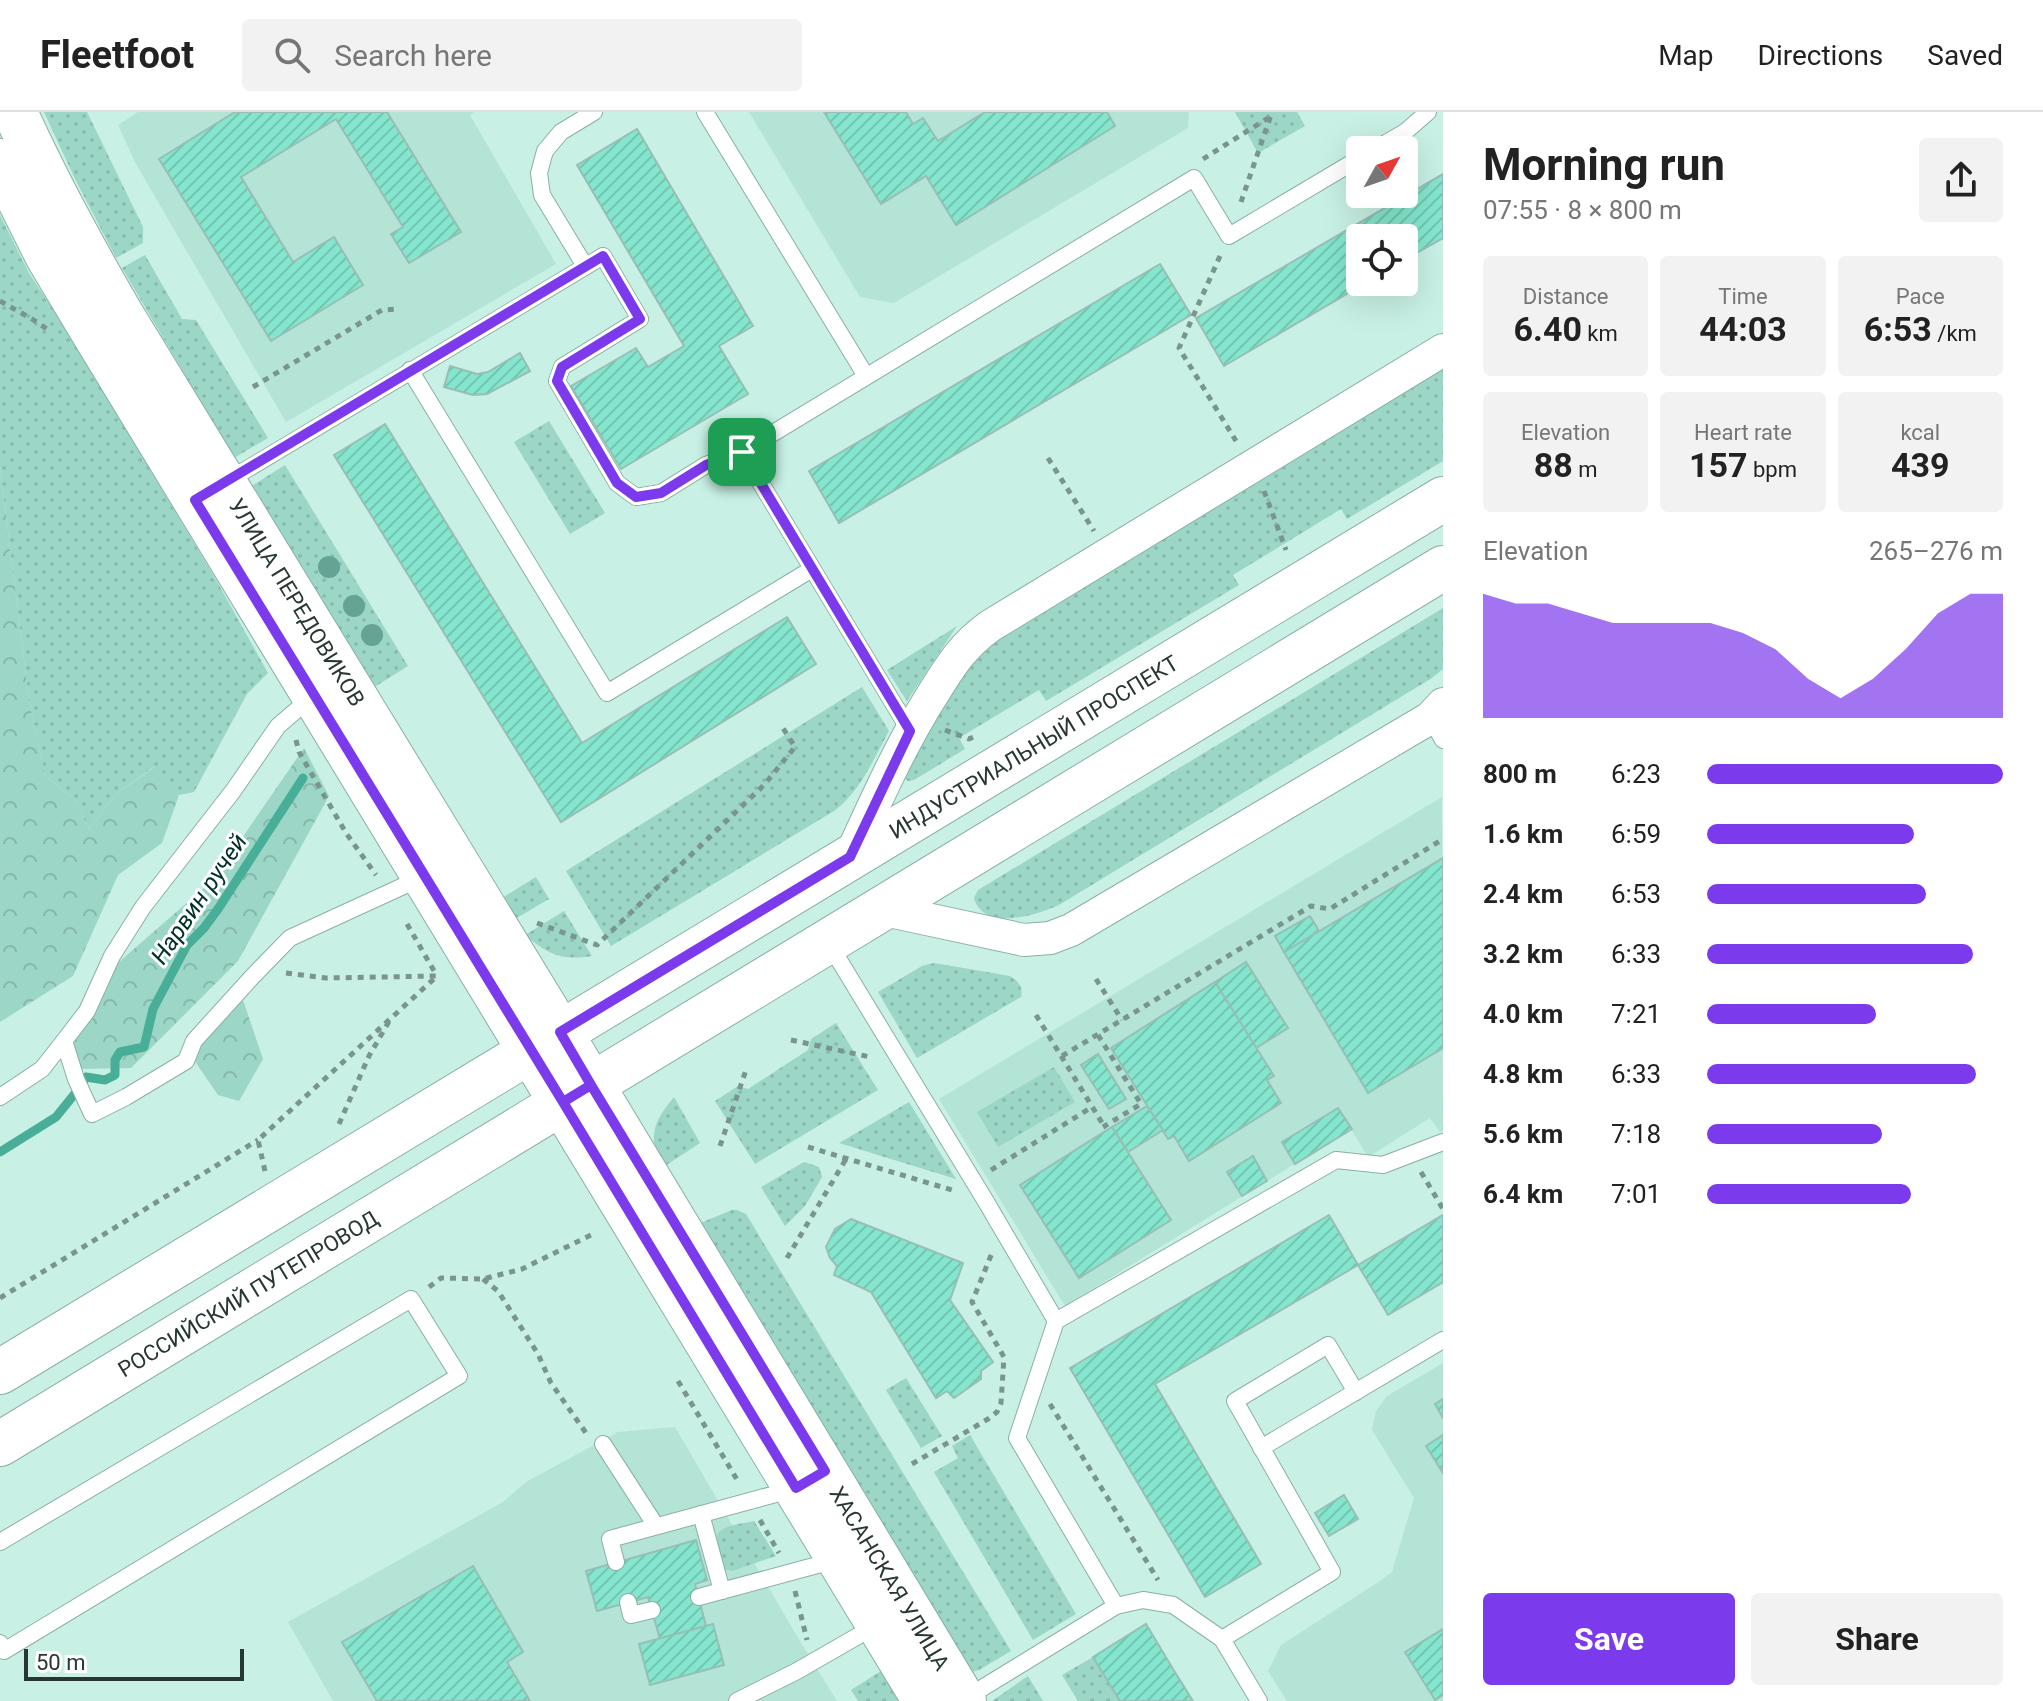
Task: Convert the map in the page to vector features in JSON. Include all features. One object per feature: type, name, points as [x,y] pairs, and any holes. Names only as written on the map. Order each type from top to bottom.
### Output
[{"type":"main road","name":"УЛИЦА ПЕРЕДОВИКОВ","points":[[12,112],[210,491]]},
{"type":"main road","name":"УЛИЦА ПЕРЕДОВИКОВ","points":[[0,161],[48,257],[210,491],[545,1041]]},
{"type":"main road","name":"ИНДУСТРИАЛЬНЫЙ ПРОСПЕКТ","points":[[274,1187],[458,1094],[1443,499]]},
{"type":"main road","points":[[577,1094],[1443,568]]},
{"type":"main road","name":"УЛИЦА ПЕРЕДОВИКОВ","points":[[329,686],[407,884],[545,1041]]},
{"type":"main road","name":"ХАСАНСКАЯ УЛИЦА","points":[[545,1041],[811,1480],[953,1701]]},
{"type":"main road","name":"РОССИЙСКИЙ ПУТЕПРОВОД","points":[[0,1444],[577,1094]]},
{"type":"main road","points":[[0,1372],[274,1187]]},
{"type":"main road","name":"ХАСАНСКАЯ УЛИЦА","points":[[811,1480],[839,1559],[879,1624],[953,1701]]},
{"type":"street","points":[[850,857],[910,731],[958,655],[972,639],[1443,350]]},
{"type":"street","points":[[880,909],[1024,940],[1050,938],[1071,930],[1439,721]]},
{"type":"lane","points":[[0,116],[12,112]]},
{"type":"lane","points":[[585,266],[542,195],[539,173],[545,151],[561,132],[594,112]]},
{"type":"lane","points":[[705,112],[866,376]]},
{"type":"lane","points":[[1398,136],[1428,112]]},
{"type":"lane","points":[[210,491],[603,256],[640,319],[562,367],[557,381],[617,483],[636,497],[661,493],[706,465],[742,452],[1194,178],[1229,236],[1346,166]]},
{"type":"lane","points":[[410,370],[607,693],[812,569]]},
{"type":"lane","points":[[742,452],[910,731]]},
{"type":"lane","points":[[0,1097],[42,1069],[87,1011],[112,956],[143,907],[233,791],[278,726],[329,686]]},
{"type":"lane","points":[[64,1041],[76,1079],[92,1114],[186,1061],[194,1041],[290,938],[407,884]]},
{"type":"lane","points":[[828,942],[1056,1321]]},
{"type":"lane","points":[[1116,1606],[1017,1438],[1056,1321],[1336,1160],[1383,1165],[1443,1142]]},
{"type":"lane","points":[[0,1542],[411,1299],[459,1376],[4,1651],[0,1643]]},
{"type":"lane","points":[[1261,1448],[1443,1340]]},
{"type":"lane","points":[[1222,1639],[1332,1572],[1235,1401],[1328,1345],[1356,1392]]},
{"type":"lane","points":[[603,1444],[656,1526]]},
{"type":"lane","points":[[616,1562],[610,1539],[811,1480]]},
{"type":"lane","points":[[701,1514],[722,1591]]},
{"type":"lane","points":[[699,1597],[839,1559]]},
{"type":"lane","points":[[953,1701],[1116,1606],[1143,1600],[1173,1605],[1222,1639],[1259,1701]]},
{"type":"lane","points":[[628,1602],[631,1615],[652,1610]]},
{"type":"lane","points":[[737,1701],[879,1624]]},
{"type":"path","points":[[1200,161],[1271,114]]},
{"type":"path","points":[[1238,443],[1179,348],[1229,236],[1271,114]]},
{"type":"path","points":[[0,301],[51,332]]},
{"type":"path","points":[[253,387],[382,310],[399,309]]},
{"type":"path","points":[[1048,458],[1094,532]]},
{"type":"path","points":[[1261,482],[1286,550]]},
{"type":"path","points":[[529,920],[597,945],[764,785],[795,747],[781,725]]},
{"type":"path","points":[[910,731],[932,725],[969,739],[981,733]]},
{"type":"path","points":[[1062,1056],[1311,906],[1330,909],[1443,839]]},
{"type":"path","points":[[407,884],[437,976]]},
{"type":"path","points":[[259,970],[326,978],[437,976]]},
{"type":"path","points":[[0,1298],[258,1140],[437,976]]},
{"type":"path","points":[[1096,979],[1122,1020]]},
{"type":"path","points":[[337,1129],[369,1056],[394,1014]]},
{"type":"path","points":[[1036,1015],[1062,1056],[1090,1111],[1104,1127],[1141,1104],[1098,1035]]},
{"type":"path","points":[[791,1040],[870,1057]]},
{"type":"path","points":[[720,1146],[747,1067]]},
{"type":"path","points":[[974,1181],[1090,1111]]},
{"type":"path","points":[[258,1140],[274,1187]]},
{"type":"path","points":[[808,1147],[985,1200]]},
{"type":"path","points":[[1410,1155],[1443,1209]]},
{"type":"path","points":[[787,1258],[846,1159]]},
{"type":"path","points":[[411,1299],[441,1278],[483,1279],[522,1269],[591,1235]]},
{"type":"path","points":[[912,1464],[988,1419],[997,1412],[1001,1403],[1004,1357],[972,1302],[994,1246]]},
{"type":"path","points":[[483,1279],[498,1291],[538,1354],[551,1383],[592,1444],[603,1444]]},
{"type":"path","points":[[1036,1380],[1173,1605]]},
{"type":"shaded area","points":[[138,112],[475,112],[470,115],[556,264],[286,422],[136,164],[118,125]]},
{"type":"shaded area","points":[[749,112],[1189,112],[1188,128],[894,303],[860,297]]},
{"type":"shaded area","points":[[1442,797],[1443,1131],[1440,1132],[1430,1118],[1368,1157],[1351,1129],[1065,1306],[939,1099]]},
{"type":"shaded area","points":[[1443,1363],[1443,1701],[1287,1701],[1268,1671],[1281,1645],[1392,1572],[1414,1498],[1372,1430],[1376,1411],[1387,1396]]},
{"type":"shaded area","points":[[675,1427],[837,1701],[333,1701],[288,1622],[503,1502],[526,1482],[618,1432]]},
{"type":"green space","points":[[44,112],[87,112],[143,227],[143,243],[116,258]]},
{"type":"green space","points":[[1235,112],[1297,112],[1305,126],[1258,153]]},
{"type":"green space","points":[[0,215],[29,273],[66,329],[215,578],[268,673],[247,694],[194,792],[179,795],[155,766],[116,794],[89,829],[74,798],[45,776],[29,700],[0,467]]},
{"type":"green space","points":[[145,255],[182,319],[196,320],[268,438],[234,458],[122,268]]},
{"type":"green space","points":[[1443,367],[1443,461],[1347,519],[1341,509],[1233,575],[1239,585],[1046,701],[1039,690],[959,738],[965,749],[914,780],[908,781],[903,777],[904,769],[966,671],[1000,638]]},
{"type":"green space","points":[[549,421],[605,513],[570,534],[514,442]]},
{"type":"green space","points":[[285,465],[408,666],[373,688],[250,487]]},
{"type":"green space","points":[[0,467],[29,700],[45,776],[74,798],[89,829],[116,794],[156,766],[179,795],[162,843],[118,875],[73,976],[0,1022]]},
{"type":"green space","points":[[1443,608],[1443,669],[1432,678],[1059,905],[1012,918],[988,915],[979,908],[974,898],[978,890]]},
{"type":"green space","points":[[957,626],[907,701],[887,670]]},
{"type":"green space","points":[[862,687],[889,731],[851,795],[834,811],[611,946],[566,871]]},
{"type":"green space","points":[[304,748],[329,796],[238,961],[131,1068],[78,1069],[72,1042],[96,1012],[119,962],[213,880]]},
{"type":"green space","points":[[536,877],[549,899],[515,919],[502,898]]},
{"type":"green space","points":[[564,911],[592,956],[563,957],[525,935]]},
{"type":"green space","points":[[934,963],[1010,976],[1020,985],[1021,997],[917,1058],[878,992],[922,966]]},
{"type":"green space","points":[[243,1000],[263,1059],[239,1101],[218,1095],[194,1060],[198,1046]]},
{"type":"green space","points":[[836,1023],[878,1090],[755,1164],[715,1101],[738,1086],[748,1089],[808,1050],[811,1039]]},
{"type":"green space","points":[[1054,1067],[1075,1102],[998,1147],[977,1112]]},
{"type":"green space","points":[[674,1097],[700,1143],[659,1170],[654,1131],[660,1116]]},
{"type":"green space","points":[[909,1102],[956,1179],[839,1143]]},
{"type":"green space","points":[[804,1162],[819,1167],[822,1177],[805,1206],[785,1226],[761,1187]]},
{"type":"green space","points":[[732,1210],[746,1214],[1011,1651],[979,1670],[964,1674],[693,1226]]},
{"type":"green space","points":[[906,1378],[942,1436],[921,1448],[886,1390]]},
{"type":"green space","points":[[970,1435],[1076,1614],[1033,1640],[934,1472],[958,1458],[952,1446]]},
{"type":"green space","points":[[754,1521],[776,1556],[732,1571],[724,1569],[716,1543],[720,1531]]},
{"type":"green space","points":[[1093,1657],[1120,1701],[1078,1701],[1062,1675]]},
{"type":"green space","points":[[881,1671],[899,1701],[858,1701],[851,1690]]},
{"type":"green space","points":[[1028,1676],[1043,1701],[992,1701]]},
{"type":"building","points":[[235,112],[387,112],[461,232],[409,263],[391,234],[403,227],[336,119],[241,177],[293,262],[334,237],[363,285],[271,341],[159,159]]},
{"type":"building","points":[[824,112],[906,112],[913,124],[923,118],[938,141],[985,112],[1107,112],[1115,126],[956,225],[926,176],[881,204]]},
{"type":"building","points":[[637,129],[753,326],[719,346],[748,394],[621,469],[571,386],[636,348],[648,367],[684,346],[577,165]]},
{"type":"building","points":[[1443,174],[1443,238],[1418,252],[1418,224],[1357,224],[1385,208],[1418,208],[1418,189]]},
{"type":"building","points":[[1346,231],[1346,294],[1224,366],[1196,318]]},
{"type":"building","points":[[1160,264],[1191,315],[839,523],[809,471]]},
{"type":"building","points":[[520,353],[530,371],[487,394],[473,395],[444,387],[450,366],[477,374],[488,372]]},
{"type":"building","points":[[385,424],[582,743],[787,617],[816,664],[561,822],[334,455]]},
{"type":"building","points":[[1443,858],[1443,1048],[1368,1093],[1284,952]]},
{"type":"building","points":[[1310,916],[1319,931],[1284,952],[1275,936]]},
{"type":"building","points":[[1246,962],[1288,1028],[1256,1048],[1215,982]]},
{"type":"building","points":[[1215,982],[1274,1076],[1267,1080],[1281,1103],[1189,1161],[1174,1136],[1168,1139],[1111,1048]]},
{"type":"building","points":[[1098,1054],[1126,1099],[1109,1109],[1081,1065]]},
{"type":"building","points":[[1147,1106],[1163,1130],[1128,1152],[1112,1127]]},
{"type":"building","points":[[1338,1108],[1352,1129],[1295,1164],[1282,1142]]},
{"type":"building","points":[[1112,1127],[1171,1220],[1079,1278],[1020,1185]]},
{"type":"building","points":[[1253,1156],[1267,1181],[1242,1196],[1227,1172]]},
{"type":"building","points":[[1329,1215],[1358,1265],[1155,1384],[1261,1564],[1205,1597],[1070,1368]]},
{"type":"building","points":[[1443,1215],[1443,1282],[1388,1315],[1358,1265]]},
{"type":"building","points":[[851,1219],[963,1263],[950,1300],[993,1362],[981,1371],[981,1379],[954,1398],[947,1391],[936,1398],[871,1292],[834,1275],[837,1266],[826,1247],[835,1229]]},
{"type":"building","points":[[1443,1399],[1443,1418],[1435,1404]]},
{"type":"building","points":[[1443,1435],[1443,1473],[1426,1446]]},
{"type":"building","points":[[1344,1495],[1358,1519],[1329,1536],[1315,1513]]},
{"type":"building","points":[[696,1540],[707,1580],[695,1584],[706,1626],[660,1639],[648,1597],[597,1611],[586,1571]]},
{"type":"building","points":[[473,1566],[523,1652],[507,1662],[530,1701],[377,1701],[342,1642]]},
{"type":"building","points":[[713,1624],[724,1665],[650,1685],[639,1644]]},
{"type":"building","points":[[1146,1624],[1193,1701],[1120,1701],[1093,1657]]},
{"type":"building","points":[[1443,1629],[1443,1695],[1435,1700],[1405,1652]]},
{"type":"waterway","name":"Нарвин ручей","points":[[0,1152],[56,1117],[86,1077],[105,1080],[115,1075],[115,1060],[120,1052],[144,1047],[153,1009],[187,945],[218,909],[303,778]]},
{"type":"route","points":[[742,452],[706,465],[661,493],[636,497],[617,483],[557,381],[562,367],[640,319],[603,256],[195,500],[563,1102],[568,1099],[591,1085],[825,1471],[796,1488],[563,1102],[591,1085],[560,1032],[850,857],[910,731],[742,452]]}]
